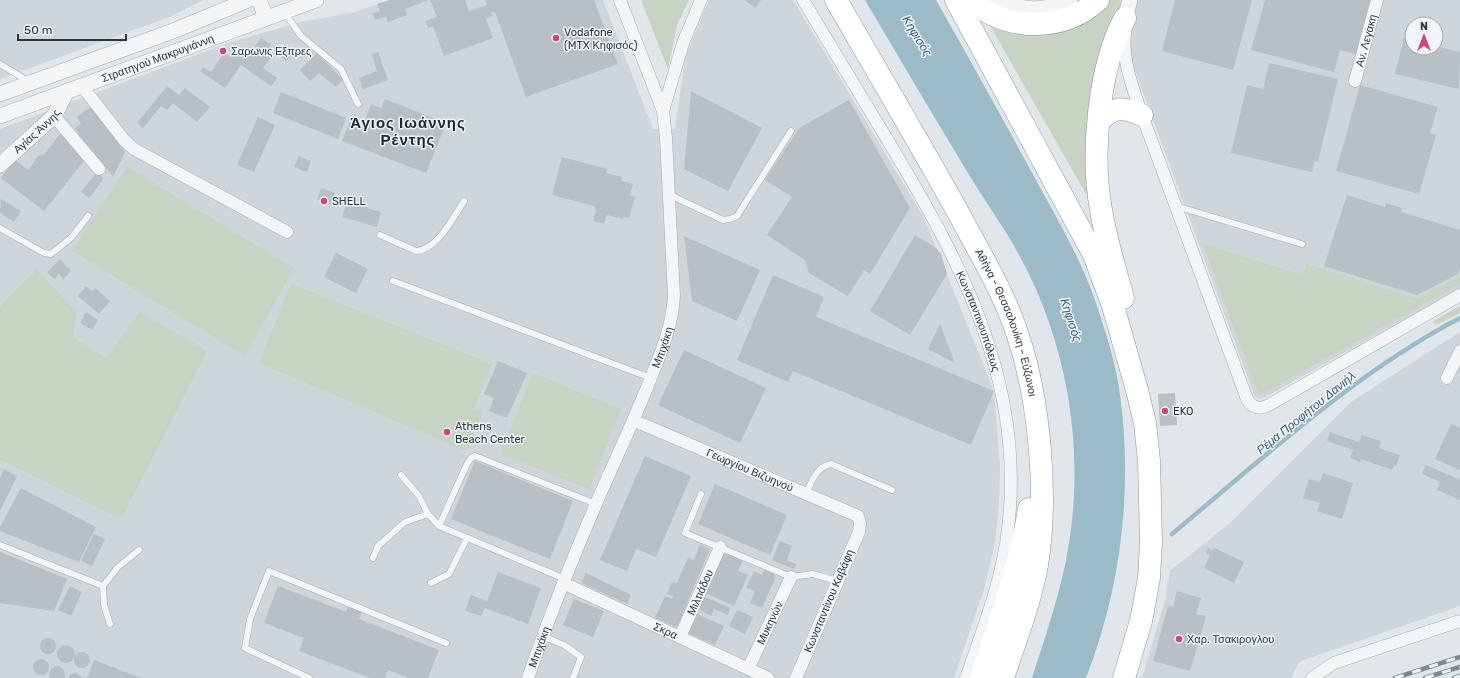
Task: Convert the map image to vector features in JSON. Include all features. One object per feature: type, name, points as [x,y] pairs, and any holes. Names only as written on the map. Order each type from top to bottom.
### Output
[{"type":"highway","name":"Αθήνα - Θεσσαλονίκη - Εύζωνοι","points":[[836,0],[920,144],[1003,295],[1018,336],[1031,385],[1042,472],[1037,565],[1029,600],[1003,678]]},
{"type":"highway","points":[[956,0],[1094,255],[1113,306],[1145,423],[1150,474],[1151,542],[1149,578],[1141,621],[1124,678]]},
{"type":"highway","points":[[970,0],[1008,21],[1041,25],[1072,18],[1090,7],[1098,0]]},
{"type":"highway","points":[[1127,9],[1109,62],[1099,121],[1097,160],[1100,208],[1124,300],[1129,362]]},
{"type":"highway","points":[[1099,121],[1111,111],[1117,109],[1129,110],[1142,115]]},
{"type":"highway","points":[[981,678],[1008,598],[1026,529],[1032,491],[1042,472]]},
{"type":"street","points":[[173,31],[219,0]]},
{"type":"street","name":"Στρατηγού Μακρυγιάννη","points":[[0,94],[173,31],[248,0]]},
{"type":"street","points":[[259,0],[266,18]]},
{"type":"street","name":"Στρατηγού Μακρυγιάννη","points":[[0,116],[316,0]]},
{"type":"street","name":"Μπιχάκη","points":[[528,678],[542,636],[596,504],[635,421],[670,327],[673,312],[674,296],[666,138],[663,111],[620,0]]},
{"type":"street","points":[[663,111],[685,36],[701,0]]},
{"type":"street","name":"Κωνσταντινουπόλεως","points":[[803,0],[931,214],[955,260],[969,291],[990,349],[1002,389],[1009,446],[1011,488],[1008,528],[1004,555],[995,592],[966,678]]},
{"type":"street","points":[[997,0],[1019,8],[1040,9],[1049,8],[1070,0]]},
{"type":"street","name":"Αν. Λεγακη","points":[[1355,81],[1377,0]]},
{"type":"street","points":[[1127,9],[1124,46],[1126,62],[1142,115],[1247,399],[1254,406],[1264,408],[1269,406],[1460,295]]},
{"type":"street","points":[[59,73],[67,91]]},
{"type":"street","points":[[82,86],[124,140],[134,149],[287,232]]},
{"type":"street","name":"Αγίας Άννης","points":[[0,165],[54,116],[67,91]]},
{"type":"street","points":[[54,116],[99,169]]},
{"type":"street","points":[[1446,378],[1460,351]]},
{"type":"street","name":"Γεωργίου Βιζυηνού","points":[[635,421],[858,516],[860,523]]},
{"type":"street","name":"Κωνσταντίνου Καβάφη","points":[[796,678],[859,532],[860,523]]},
{"type":"street","name":"Μιλτιάδου","points":[[680,637],[720,547]]},
{"type":"street","name":"Μυκηνών","points":[[748,669],[791,577]]},
{"type":"street","name":"Σκρα","points":[[564,581],[768,678]]},
{"type":"street","points":[[1312,678],[1334,663],[1460,621]]},
{"type":"lane","points":[[284,11],[301,36],[341,69],[358,104]]},
{"type":"lane","points":[[0,64],[31,83]]},
{"type":"lane","points":[[668,194],[724,220],[737,216],[792,131]]},
{"type":"lane","points":[[380,235],[416,251],[422,251],[434,244],[464,201]]},
{"type":"lane","points":[[1176,206],[1302,244]]},
{"type":"lane","points":[[0,228],[44,253],[51,254],[72,237],[88,216]]},
{"type":"lane","points":[[393,281],[651,378]]},
{"type":"lane","points":[[439,526],[467,464],[471,458],[475,456],[596,504]]},
{"type":"lane","points":[[806,494],[816,472],[823,466],[831,464],[892,490]]},
{"type":"lane","points":[[401,475],[419,496],[428,514],[439,526],[564,581]]},
{"type":"lane","points":[[701,494],[685,533],[791,577],[813,574],[837,581]]},
{"type":"lane","points":[[373,558],[378,546],[405,522],[428,514]]},
{"type":"lane","points":[[432,584],[449,574],[467,538]]},
{"type":"lane","points":[[0,545],[103,586]]},
{"type":"lane","points":[[110,624],[104,605],[103,586],[118,567],[139,550]]},
{"type":"lane","points":[[309,678],[246,648],[250,619],[269,571],[446,643]]},
{"type":"lane","points":[[542,636],[564,645],[581,657],[573,678]]},
{"type":"shaded area","points":[[0,0],[203,0],[169,17],[0,79]]},
{"type":"shaded area","points":[[390,0],[603,0],[653,129],[675,129],[685,57],[709,0],[793,0],[924,218],[994,391],[1000,468],[999,502],[995,543],[985,586],[954,678],[0,678],[0,129],[231,42],[301,22],[355,12]]},
{"type":"shaded area","points":[[1137,0],[1460,0],[1460,288],[1269,395],[1261,399],[1255,397],[1129,54]]},
{"type":"shaded area","points":[[1460,332],[1460,606],[1301,661],[1291,678],[1142,678],[1165,601],[1170,571],[1230,523],[1351,402]]},
{"type":"green space","points":[[641,0],[689,0],[677,25],[668,69]]},
{"type":"green space","points":[[1109,0],[1122,0],[1116,18],[1090,194],[1086,194],[988,22]]},
{"type":"green space","points":[[127,167],[294,268],[245,356],[72,251]]},
{"type":"green space","points":[[1203,244],[1303,275],[1306,264],[1418,299],[1460,276],[1460,284],[1259,395]]},
{"type":"green space","points":[[37,270],[76,312],[73,337],[106,358],[140,312],[207,351],[121,519],[0,459],[0,309],[4,302]]},
{"type":"green space","points":[[291,284],[492,364],[474,408],[483,412],[466,451],[259,363]]},
{"type":"green space","points":[[1460,306],[1460,313],[1436,325],[1433,321]]},
{"type":"green space","points":[[533,373],[621,409],[589,489],[501,454]]},
{"type":"water","name":"Κηφισός","points":[[865,0],[936,0],[1000,113],[1068,240],[1083,269],[1099,311],[1113,359],[1120,395],[1124,431],[1124,503],[1116,574],[1108,610],[1086,678],[1032,678],[1053,611],[1066,560],[1073,506],[1075,468],[1073,431],[1068,394],[1048,321],[1035,286],[1013,243],[958,156]]},
{"type":"building","points":[[390,0],[429,0],[405,9],[407,15],[388,22],[386,17],[375,20],[373,13],[380,11],[377,4]]},
{"type":"building","name":"Vodafone (MTX Κηφισός)","points":[[430,0],[465,0],[469,11],[487,5],[485,0],[594,0],[618,64],[526,97],[495,12],[491,13],[493,16],[486,19],[493,38],[444,56],[433,26],[428,28],[425,21],[437,17]]},
{"type":"building","points":[[744,0],[761,0],[756,8]]},
{"type":"building","points":[[1175,0],[1252,0],[1233,70],[1162,51]]},
{"type":"building","points":[[1265,0],[1370,0],[1356,54],[1340,50],[1334,72],[1251,50]]},
{"type":"building","points":[[261,38],[271,45],[265,53],[271,57],[263,68],[277,78],[271,86],[241,65],[225,88],[200,71],[203,67],[211,72],[224,53],[230,57],[235,50],[246,58]]},
{"type":"building","points":[[1404,38],[1404,56],[1444,56],[1444,48],[1460,52],[1459,89],[1395,74]]},
{"type":"building","points":[[287,49],[293,55],[286,61],[280,55]]},
{"type":"building","points":[[378,52],[388,80],[363,89],[359,78],[377,71],[372,55]]},
{"type":"building","points":[[317,53],[343,80],[336,87],[319,73],[310,81],[300,70]]},
{"type":"building","points":[[1269,63],[1338,79],[1318,162],[1314,161],[1312,172],[1231,153],[1247,85],[1263,89]]},
{"type":"building","points":[[1360,85],[1438,107],[1430,133],[1436,135],[1419,194],[1336,171]]},
{"type":"building","points":[[167,86],[179,95],[185,88],[210,107],[197,122],[173,103],[167,110],[161,106],[143,128],[137,123]]},
{"type":"building","points":[[691,91],[762,128],[728,191],[684,169]]},
{"type":"building","points":[[281,92],[346,118],[338,139],[273,113]]},
{"type":"building","points":[[385,99],[446,123],[426,173],[342,141],[350,121],[363,126],[371,104],[381,108]]},
{"type":"building","points":[[849,100],[910,208],[870,274],[864,270],[848,296],[809,273],[805,260],[767,235],[792,197],[765,180],[799,128]]},
{"type":"building","points":[[92,106],[99,113],[125,152],[113,177],[87,144],[85,144],[75,128],[81,124],[77,117]]},
{"type":"building","points":[[258,117],[275,125],[254,172],[237,165]]},
{"type":"building","points":[[60,134],[88,156],[44,211],[1,178],[15,160],[28,170],[39,155],[44,155]]},
{"type":"building","points":[[299,156],[311,161],[307,172],[294,167]]},
{"type":"building","points":[[562,157],[607,169],[606,173],[622,177],[621,181],[633,184],[630,195],[635,197],[629,218],[623,217],[623,219],[607,215],[604,224],[593,221],[596,210],[594,206],[552,195]]},
{"type":"building","points":[[96,173],[104,178],[89,198],[81,192]]},
{"type":"building","points":[[321,188],[335,193],[331,205],[317,200]]},
{"type":"building","points":[[1347,195],[1385,207],[1386,203],[1402,208],[1401,212],[1460,230],[1460,269],[1458,274],[1417,295],[1324,266]]},
{"type":"building","points":[[1,199],[21,211],[14,222],[0,213]]},
{"type":"building","points":[[347,202],[381,212],[377,227],[342,217]]},
{"type":"building","points":[[915,235],[936,248],[941,254],[947,274],[910,335],[870,311]]},
{"type":"building","points":[[684,236],[760,270],[737,321],[692,301]]},
{"type":"building","points":[[336,253],[368,269],[356,293],[324,277]]},
{"type":"building","points":[[60,259],[71,271],[63,279],[59,274],[54,279],[47,272]]},
{"type":"building","points":[[773,275],[824,297],[816,317],[994,391],[971,445],[793,371],[788,382],[737,360]]},
{"type":"building","points":[[86,286],[92,291],[95,288],[110,301],[99,314],[78,296]]},
{"type":"building","points":[[86,312],[98,320],[92,330],[80,323]]},
{"type":"building","points":[[940,324],[955,363],[928,349]]},
{"type":"building","points":[[684,350],[766,388],[740,443],[658,405]]},
{"type":"building","points":[[498,361],[527,373],[507,418],[489,411],[494,398],[484,394]]},
{"type":"building","points":[[1175,393],[1177,425],[1160,426],[1158,394]]},
{"type":"building","points":[[1451,424],[1460,428],[1460,470],[1435,459]]},
{"type":"building","points":[[1330,432],[1359,442],[1362,435],[1381,441],[1379,448],[1400,455],[1396,466],[1394,465],[1392,470],[1361,459],[1360,462],[1350,458],[1353,450],[1327,441]]},
{"type":"building","points":[[645,456],[691,476],[656,557],[636,549],[627,571],[600,560]]},
{"type":"building","points":[[475,461],[573,501],[550,559],[451,519]]},
{"type":"building","points":[[1426,465],[1460,480],[1460,500],[1437,490],[1440,482],[1422,474]]},
{"type":"building","points":[[4,469],[17,476],[0,511],[0,478]]},
{"type":"building","points":[[1323,473],[1353,483],[1342,519],[1317,511],[1320,503],[1303,498],[1309,479],[1320,482]]},
{"type":"building","points":[[715,484],[787,515],[770,555],[698,524]]},
{"type":"building","points":[[21,488],[96,527],[79,562],[0,531],[0,527]]},
{"type":"building","points":[[94,534],[105,539],[92,566],[81,561]]},
{"type":"building","points":[[780,541],[792,546],[787,560],[796,564],[794,569],[772,560]]},
{"type":"building","points":[[700,544],[710,549],[677,627],[655,618],[665,596],[672,599],[673,596],[667,594],[672,582],[677,583],[688,558],[694,560]]},
{"type":"building","points":[[1208,548],[1212,550],[1214,548],[1244,562],[1234,583],[1204,568],[1210,555],[1206,553]]},
{"type":"building","points":[[0,552],[67,579],[54,611],[0,603]]},
{"type":"building","points":[[724,552],[743,560],[738,571],[748,575],[734,606],[705,593]]},
{"type":"building","points":[[765,569],[774,573],[775,579],[762,608],[750,603],[755,591],[746,588],[754,571],[762,575]]},
{"type":"building","points":[[498,572],[541,588],[528,624],[485,608],[481,616],[465,611],[471,595],[487,601]]},
{"type":"building","points":[[586,573],[631,595],[627,604],[581,583]]},
{"type":"building","points":[[70,586],[82,592],[71,616],[58,610]]},
{"type":"building","points":[[278,586],[346,612],[348,606],[362,611],[359,619],[439,650],[428,678],[409,678],[388,670],[385,678],[370,678],[299,651],[304,638],[264,623]]},
{"type":"building","name":"Χαρ. Τσακιρογλου","points":[[1177,591],[1201,598],[1196,614],[1206,616],[1190,671],[1153,661],[1168,606],[1173,607]]},
{"type":"building","points":[[705,597],[730,608],[728,615],[714,609],[711,616],[699,610]]},
{"type":"building","points":[[574,599],[604,611],[593,637],[563,625]]},
{"type":"building","points":[[737,610],[753,617],[745,634],[729,626]]},
{"type":"building","points":[[697,614],[724,626],[715,645],[688,633]]},
{"type":"building","points":[[48,638],[54,640],[56,646],[54,652],[48,654],[42,652],[40,646],[42,640]]},
{"type":"building","points":[[66,645],[72,648],[75,654],[72,660],[66,663],[60,660],[57,654],[60,648]]},
{"type":"building","points":[[82,652],[88,654],[90,660],[88,666],[82,668],[76,666],[74,660],[76,654]]},
{"type":"building","points":[[38,659],[44,659],[49,664],[47,673],[44,675],[38,675],[33,670],[33,664]]},
{"type":"building","points":[[94,660],[141,678],[87,678]]},
{"type":"building","points":[[55,666],[60,666],[64,670],[65,678],[50,678],[49,672]]},
{"type":"building","points":[[76,673],[83,678],[68,678],[71,674]]},
{"type":"waterway","name":"Ρέμα Προφήτου Δανιήλ","points":[[1172,534],[1275,447],[1347,390],[1421,340],[1460,318]]},
{"type":"railway","points":[[1395,678],[1460,657]]},
{"type":"railway","points":[[1425,678],[1460,667]]},
{"type":"railway","points":[[1454,678],[1460,676]]},
{"type":"place","name":"Vodafone (MTX Κηφισός)","points":[[556,38]]},
{"type":"place","name":"Σαρωνις Εξπρες","points":[[223,51]]},
{"type":"place","name":"SHELL","points":[[324,201]]},
{"type":"place","name":"EKO","points":[[1165,411]]},
{"type":"place","name":"Athens Beach Center","points":[[447,432]]},
{"type":"place","name":"Χαρ. Τσακιρογλου","points":[[1179,639]]},
{"type":"district","name":"Άγιος Ιωάννης Ρέντης","points":[[408,132]]}]
